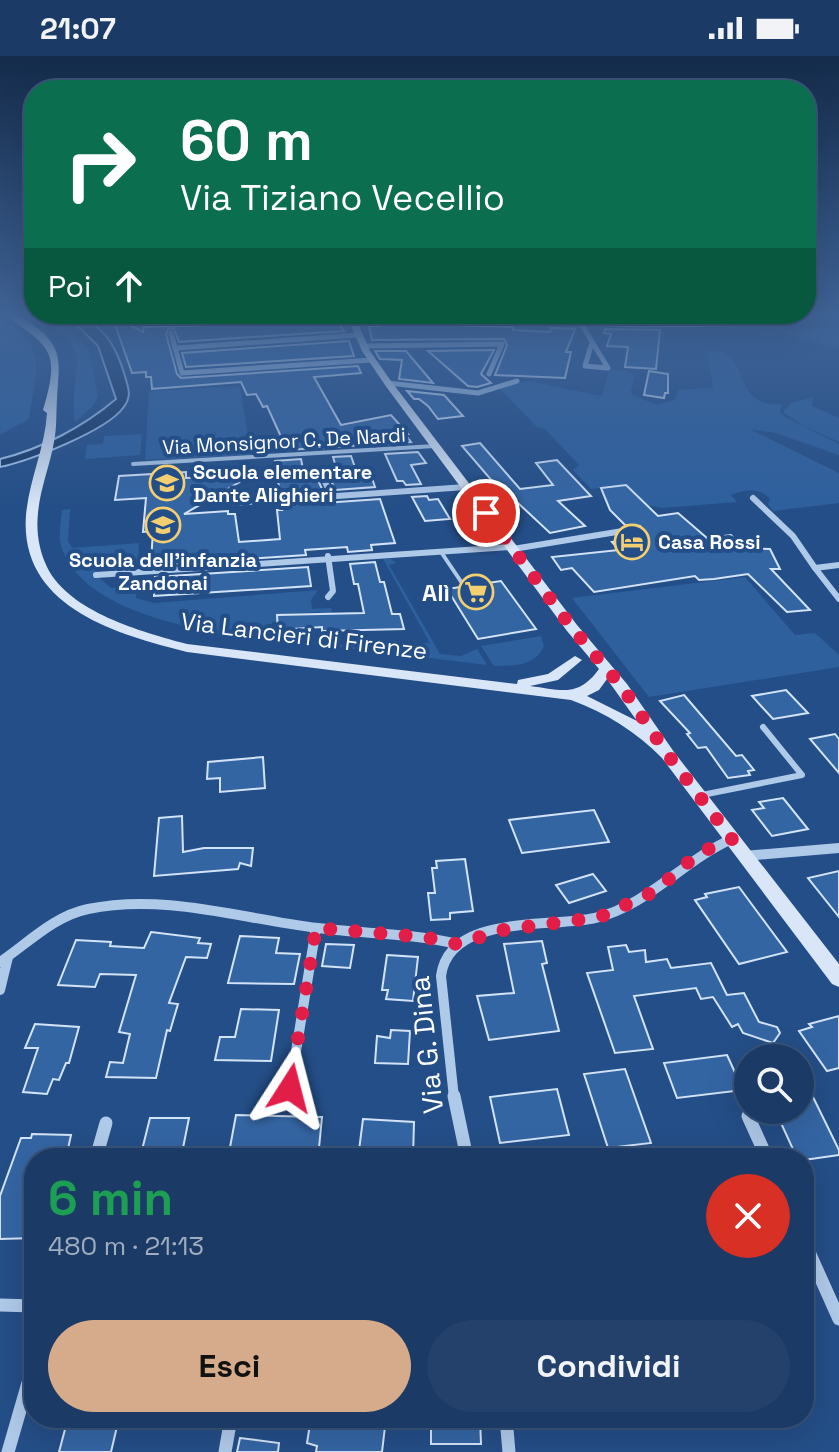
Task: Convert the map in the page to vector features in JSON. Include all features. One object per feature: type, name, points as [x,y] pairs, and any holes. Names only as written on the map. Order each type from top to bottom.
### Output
[{"type":"main road","name":"Via Lancieri di Firenze","points":[[42,462],[42,432],[55,379]]},
{"type":"main road","points":[[385,379],[572,628],[644,717],[668,755],[839,979]]},
{"type":"main road","name":"Via Lancieri di Firenze","points":[[52,399],[53,427],[31,516],[33,555],[43,573],[63,596],[101,619],[155,640],[187,648],[574,696],[602,706],[633,723],[668,755]]},
{"type":"main road","points":[[572,628],[575,660],[569,682],[574,696],[594,687],[607,669]]},
{"type":"main road","points":[[503,686],[553,677],[575,660]]},
{"type":"street","points":[[388,383],[478,393],[517,381]]},
{"type":"street","points":[[320,471],[332,497]]},
{"type":"street","points":[[235,503],[466,487]]},
{"type":"street","points":[[753,498],[793,536],[839,599]]},
{"type":"street","points":[[96,575],[328,556],[403,559],[441,552],[512,548],[635,529]]},
{"type":"street","points":[[328,556],[333,591],[328,597]]},
{"type":"street","points":[[815,568],[839,565]]},
{"type":"street","points":[[0,990],[4,959],[60,919],[88,909],[116,905],[208,910],[316,928],[424,937],[457,944],[503,930],[600,917],[655,891],[699,853],[732,839]]},
{"type":"street","points":[[744,856],[839,848]]},
{"type":"street","points":[[290,1088],[316,928]]},
{"type":"street","name":"Via G. Dina","points":[[457,944],[444,960],[441,976],[453,1091],[465,1148]]},
{"type":"street","points":[[99,1148],[106,1123]]},
{"type":"street","points":[[752,1124],[762,1148]]},
{"type":"street","points":[[814,1263],[839,1319]]},
{"type":"street","points":[[0,1305],[24,1306]]},
{"type":"street","points":[[8,1452],[24,1397]]},
{"type":"street","points":[[225,1452],[229,1428]]},
{"type":"street","points":[[507,1428],[509,1452]]},
{"type":"lane","name":"Via Monsignor C. De Nardi","points":[[133,464],[435,446]]},
{"type":"lane","points":[[441,552],[462,583]]},
{"type":"lane","points":[[699,795],[802,775],[763,727]]},
{"type":"shaded area","points":[[0,379],[35,379],[29,419],[0,435]]},
{"type":"shaded area","points":[[75,379],[95,379],[98,396],[93,406],[75,422]]},
{"type":"shaded area","points":[[109,379],[126,379],[128,399],[114,417],[47,452],[0,467],[0,459],[61,436],[116,399]]},
{"type":"shaded area","points":[[607,379],[634,379],[633,395],[657,405],[674,400],[679,390],[713,387],[712,379],[743,379],[755,398],[766,403],[782,404],[780,412],[785,417],[839,444],[839,455],[776,433],[749,429],[839,473],[839,503],[773,511],[766,495],[750,490],[731,495],[737,502],[662,508],[646,505],[627,485],[591,489],[573,470],[579,465],[499,388],[528,381],[602,396]]},
{"type":"shaded area","points":[[240,386],[251,455],[145,460],[149,391]]},
{"type":"shaded area","points":[[813,397],[812,406],[839,418],[839,442],[802,425],[783,412],[791,403]]},
{"type":"shaded area","points":[[142,434],[140,455],[85,459],[87,445],[103,444],[104,436]]},
{"type":"shaded area","points":[[70,509],[68,541],[72,548],[139,543],[138,563],[99,566],[97,569],[97,576],[111,588],[136,586],[136,598],[154,603],[318,590],[311,600],[312,609],[331,608],[333,615],[321,616],[320,612],[277,615],[278,621],[272,622],[272,631],[266,631],[267,641],[212,632],[147,615],[90,586],[71,566],[60,541],[62,510]]},
{"type":"shaded area","points":[[383,559],[396,563],[389,565],[440,654],[461,656],[477,649],[487,665],[322,645],[430,643]]},
{"type":"shaded area","points":[[745,577],[795,635],[815,633],[839,655],[839,667],[649,697],[572,598]]},
{"type":"shaded area","points":[[541,636],[544,646],[540,653],[516,665],[494,666],[481,646]]},
{"type":"building","points":[[151,379],[315,379],[341,425],[391,415],[411,442],[287,450],[267,406],[263,407],[256,394],[247,395],[241,382],[152,389]]},
{"type":"building","points":[[400,379],[430,379],[433,383]]},
{"type":"building","points":[[460,379],[487,379],[491,383],[477,387],[468,386]]},
{"type":"building","points":[[647,379],[668,379],[668,393],[664,398],[644,395]]},
{"type":"building","points":[[407,391],[444,395],[463,416],[438,419],[428,406],[414,399]]},
{"type":"building","points":[[480,443],[520,489],[553,485],[536,463],[557,460],[591,496],[558,501],[585,526],[550,533],[518,503],[512,504],[462,446]]},
{"type":"building","points":[[418,452],[426,463],[411,465],[421,484],[406,485],[403,481],[397,481],[385,454]]},
{"type":"building","points":[[351,456],[358,476],[371,475],[375,487],[335,490],[330,478],[339,477],[333,457]]},
{"type":"building","points":[[301,459],[305,479],[317,478],[323,491],[280,494],[275,461]]},
{"type":"building","points":[[186,472],[186,478],[252,475],[184,514],[228,511],[228,514],[235,514],[239,542],[280,539],[277,510],[282,510],[281,506],[380,499],[395,543],[371,545],[372,550],[348,552],[347,547],[305,550],[306,555],[157,565],[157,561],[151,562],[153,531],[143,532],[146,498],[115,500],[119,476]]},
{"type":"building","points":[[626,485],[658,516],[678,513],[707,538],[731,535],[742,548],[770,549],[780,569],[771,569],[810,610],[787,612],[748,574],[699,580],[695,576],[594,592],[572,568],[561,570],[552,557],[619,550],[612,542],[638,538],[635,535],[640,532],[640,526],[625,525],[610,510],[601,488]]},
{"type":"building","points":[[427,496],[429,500],[438,499],[450,519],[425,521],[412,497]]},
{"type":"building","points":[[375,562],[392,614],[400,614],[404,629],[322,631],[322,627],[278,630],[277,615],[364,613],[350,564]]},
{"type":"building","points":[[308,567],[311,586],[154,596],[155,577]]},
{"type":"building","points":[[501,581],[536,629],[478,639],[447,589]]},
{"type":"building","points":[[786,690],[808,713],[773,719],[752,696]]},
{"type":"building","points":[[684,695],[736,756],[742,755],[754,770],[748,771],[750,775],[728,778],[706,747],[698,748],[687,734],[690,733],[660,701]]},
{"type":"building","points":[[835,734],[839,739],[839,773],[810,739]]},
{"type":"building","points":[[263,757],[265,788],[220,792],[220,778],[207,779],[208,762]]},
{"type":"building","points":[[783,798],[808,829],[772,836],[752,810],[764,808],[759,802]]},
{"type":"building","points":[[594,810],[609,842],[522,853],[509,820]]},
{"type":"building","points":[[182,816],[183,852],[204,848],[253,848],[251,866],[240,863],[238,869],[154,876],[159,818]]},
{"type":"building","points":[[465,859],[473,911],[450,913],[450,919],[431,920],[428,893],[435,893],[432,868],[437,868],[436,861]]},
{"type":"building","points":[[839,871],[839,917],[808,878]]},
{"type":"building","points":[[593,874],[606,891],[569,903],[556,885]]},
{"type":"building","points":[[739,887],[787,952],[739,964],[695,900],[707,897],[705,894]]},
{"type":"building","points":[[151,932],[200,938],[198,943],[211,944],[207,958],[186,957],[169,1003],[178,1004],[170,1031],[167,1030],[156,1078],[106,1077],[110,1062],[123,1063],[130,1034],[119,1032],[136,975],[100,974],[95,987],[58,985],[76,940],[144,948]]},
{"type":"building","points":[[240,936],[279,938],[276,953],[300,954],[294,984],[228,983]]},
{"type":"building","points":[[542,941],[547,963],[542,964],[559,1031],[489,1040],[477,996],[514,993],[504,944]]},
{"type":"building","points":[[326,944],[354,945],[350,968],[322,966]]},
{"type":"building","points":[[626,945],[629,952],[645,950],[646,962],[667,959],[671,968],[711,963],[727,995],[744,993],[759,1022],[777,1027],[780,1033],[773,1043],[743,1033],[738,1024],[732,1027],[713,997],[701,999],[696,988],[634,996],[653,1049],[615,1053],[587,973],[613,970],[608,947]]},
{"type":"building","points":[[387,955],[418,957],[413,1001],[386,999],[388,990],[382,990]]},
{"type":"building","points":[[241,1009],[279,1010],[271,1061],[215,1060],[220,1037],[235,1037]]},
{"type":"building","points":[[839,1016],[839,1068],[827,1071],[814,1052],[814,1044],[808,1044],[799,1031],[812,1027],[809,1024]]},
{"type":"building","points":[[35,1024],[79,1027],[69,1063],[66,1063],[59,1080],[53,1079],[47,1094],[23,1092],[38,1048],[25,1048]]},
{"type":"building","points":[[391,1030],[410,1031],[408,1064],[375,1063],[377,1036],[390,1038]]},
{"type":"building","points":[[727,1055],[734,1070],[734,1091],[677,1098],[664,1063]]},
{"type":"building","points":[[625,1069],[651,1143],[608,1148],[584,1074]]},
{"type":"building","points":[[557,1089],[569,1135],[500,1143],[490,1097]]},
{"type":"building","points":[[814,1099],[839,1155],[814,1159],[814,1148],[792,1148],[781,1124],[814,1124]]},
{"type":"building","points":[[236,1115],[322,1117],[319,1148],[230,1148]]},
{"type":"building","points":[[150,1118],[189,1118],[183,1148],[142,1148]]},
{"type":"building","points":[[363,1119],[414,1122],[413,1148],[359,1148]]},
{"type":"building","points":[[32,1134],[71,1135],[68,1148],[24,1148],[24,1238],[0,1239],[0,1196],[21,1138],[31,1138]]},
{"type":"building","points":[[65,1428],[117,1428],[111,1452],[59,1452]]},
{"type":"building","points":[[309,1428],[385,1428],[382,1452],[316,1452],[317,1446],[307,1443]]},
{"type":"building","points":[[431,1428],[480,1428],[481,1444],[431,1444]]},
{"type":"building","points":[[240,1438],[279,1443],[278,1452],[237,1452]]},
{"type":"place","name":"Scuola elementare Dante Alighieri","points":[[167,483]]},
{"type":"place","name":"Scuola dell'infanzia Zandonai","points":[[163,525]]},
{"type":"place","name":"Casa Rossi","points":[[632,542]]},
{"type":"place","name":"Alì","points":[[476,592]]},
{"type":"route","points":[[290,1088],[316,928],[424,937],[457,944],[503,930],[578,922],[600,917],[637,901],[667,883],[699,853],[732,839],[668,755],[622,687],[572,628],[486,513]]}]
